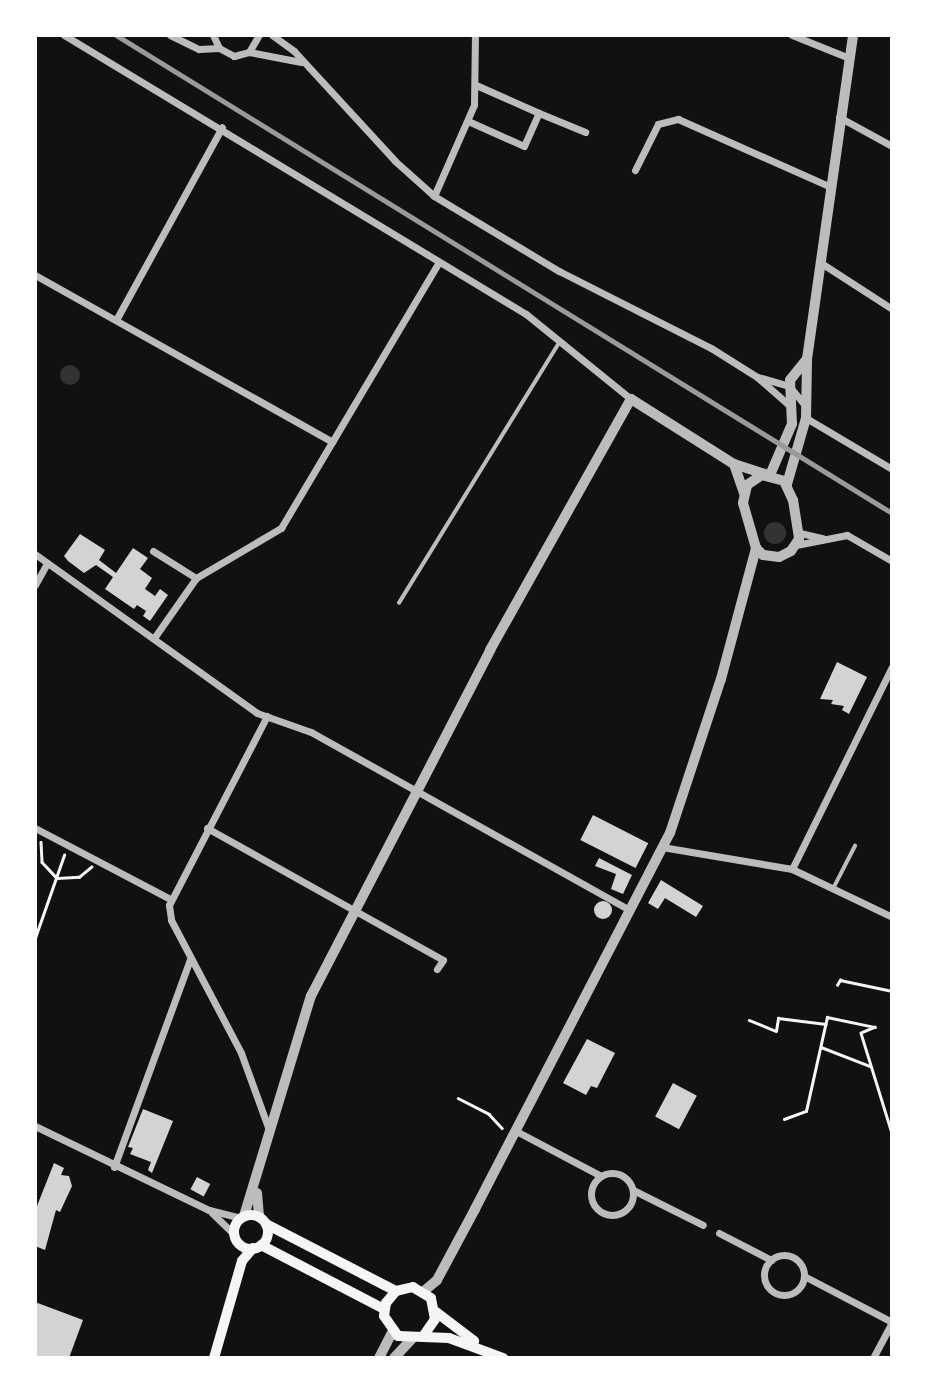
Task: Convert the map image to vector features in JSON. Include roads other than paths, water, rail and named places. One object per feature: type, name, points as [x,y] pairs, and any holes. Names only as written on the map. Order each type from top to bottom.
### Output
[{"type":"main road","points":[[243,1259],[236,1239],[243,1217],[262,1221],[396,1291],[413,1287],[424,1291],[436,1312],[503,1358]]},
{"type":"main road","points":[[214,1358],[243,1259],[267,1235],[262,1221]]},
{"type":"main road","points":[[236,1239],[257,1246],[384,1308],[392,1332],[412,1339],[424,1335],[488,1350]]},
{"type":"main road","points":[[384,1308],[396,1291]]},
{"type":"main road","points":[[424,1335],[436,1312]]},
{"type":"street","points":[[64,35],[222,127],[526,314],[631,399],[734,464],[788,484]]},
{"type":"street","points":[[170,35],[199,49],[219,48],[234,55],[249,52],[301,62]]},
{"type":"street","points":[[213,35],[219,48]]},
{"type":"street","points":[[249,52],[259,35]]},
{"type":"street","points":[[272,35],[294,51],[301,62],[433,195],[559,271],[659,319],[757,377],[789,405]]},
{"type":"street","points":[[433,195],[468,121],[476,85],[475,35]]},
{"type":"street","points":[[792,35],[849,58]]},
{"type":"street","points":[[796,545],[800,533],[788,484],[806,413],[807,359],[839,117],[853,35]]},
{"type":"street","points":[[476,85],[585,132]]},
{"type":"street","points":[[468,121],[524,146],[539,113]]},
{"type":"street","points":[[839,117],[892,146]]},
{"type":"street","points":[[635,170],[659,124],[678,119],[831,187]]},
{"type":"street","points":[[116,320],[222,127]]},
{"type":"street","points":[[153,638],[196,579],[275,533],[439,262]]},
{"type":"street","points":[[821,263],[892,309]]},
{"type":"street","points":[[35,275],[332,442]]},
{"type":"street","points":[[744,493],[750,481],[768,475],[792,424],[789,386],[807,359]]},
{"type":"street","points":[[757,377],[789,386],[800,394],[806,413],[892,468]]},
{"type":"street","points":[[35,1126],[114,1167],[209,1210],[243,1217],[257,1185],[311,996],[419,793],[490,650],[631,399]]},
{"type":"street","points":[[424,1291],[436,1280],[663,846],[704,734],[756,548],[744,493],[734,464]]},
{"type":"street","points":[[800,533],[822,538]]},
{"type":"street","points":[[756,548],[777,557],[796,545],[847,534],[892,561]]},
{"type":"street","points":[[153,551],[196,579]]},
{"type":"street","points":[[35,554],[267,716],[311,732],[629,910]]},
{"type":"street","points":[[35,585],[47,563]]},
{"type":"street","points":[[792,869],[892,667]]},
{"type":"street","points":[[267,716],[170,899],[171,920],[241,1053],[270,1137]]},
{"type":"street","points":[[35,828],[170,899]]},
{"type":"street","points":[[208,828],[443,960],[438,969]]},
{"type":"street","points":[[663,846],[792,869],[892,917]]},
{"type":"street","points":[[114,1167],[190,959]]},
{"type":"street","points":[[516,1131],[601,1176],[618,1173],[633,1190],[703,1225]]},
{"type":"street","points":[[601,1176],[591,1193],[594,1206],[604,1214],[623,1212],[632,1203],[633,1190]]},
{"type":"street","points":[[257,1185],[262,1221]]},
{"type":"street","points":[[209,1210],[236,1239]]},
{"type":"street","points":[[719,1233],[771,1260]]},
{"type":"street","points":[[804,1276],[791,1293],[774,1292],[765,1280],[771,1260],[782,1255],[793,1257],[804,1276],[892,1323],[873,1358]]},
{"type":"street","points":[[379,1358],[392,1332]]},
{"type":"street","points":[[394,1358],[412,1339]]},
{"type":"lane","points":[[399,603],[560,341]]},
{"type":"lane","points":[[834,887],[855,846]]},
{"type":"railway","points":[[116,35],[892,513]]}]
